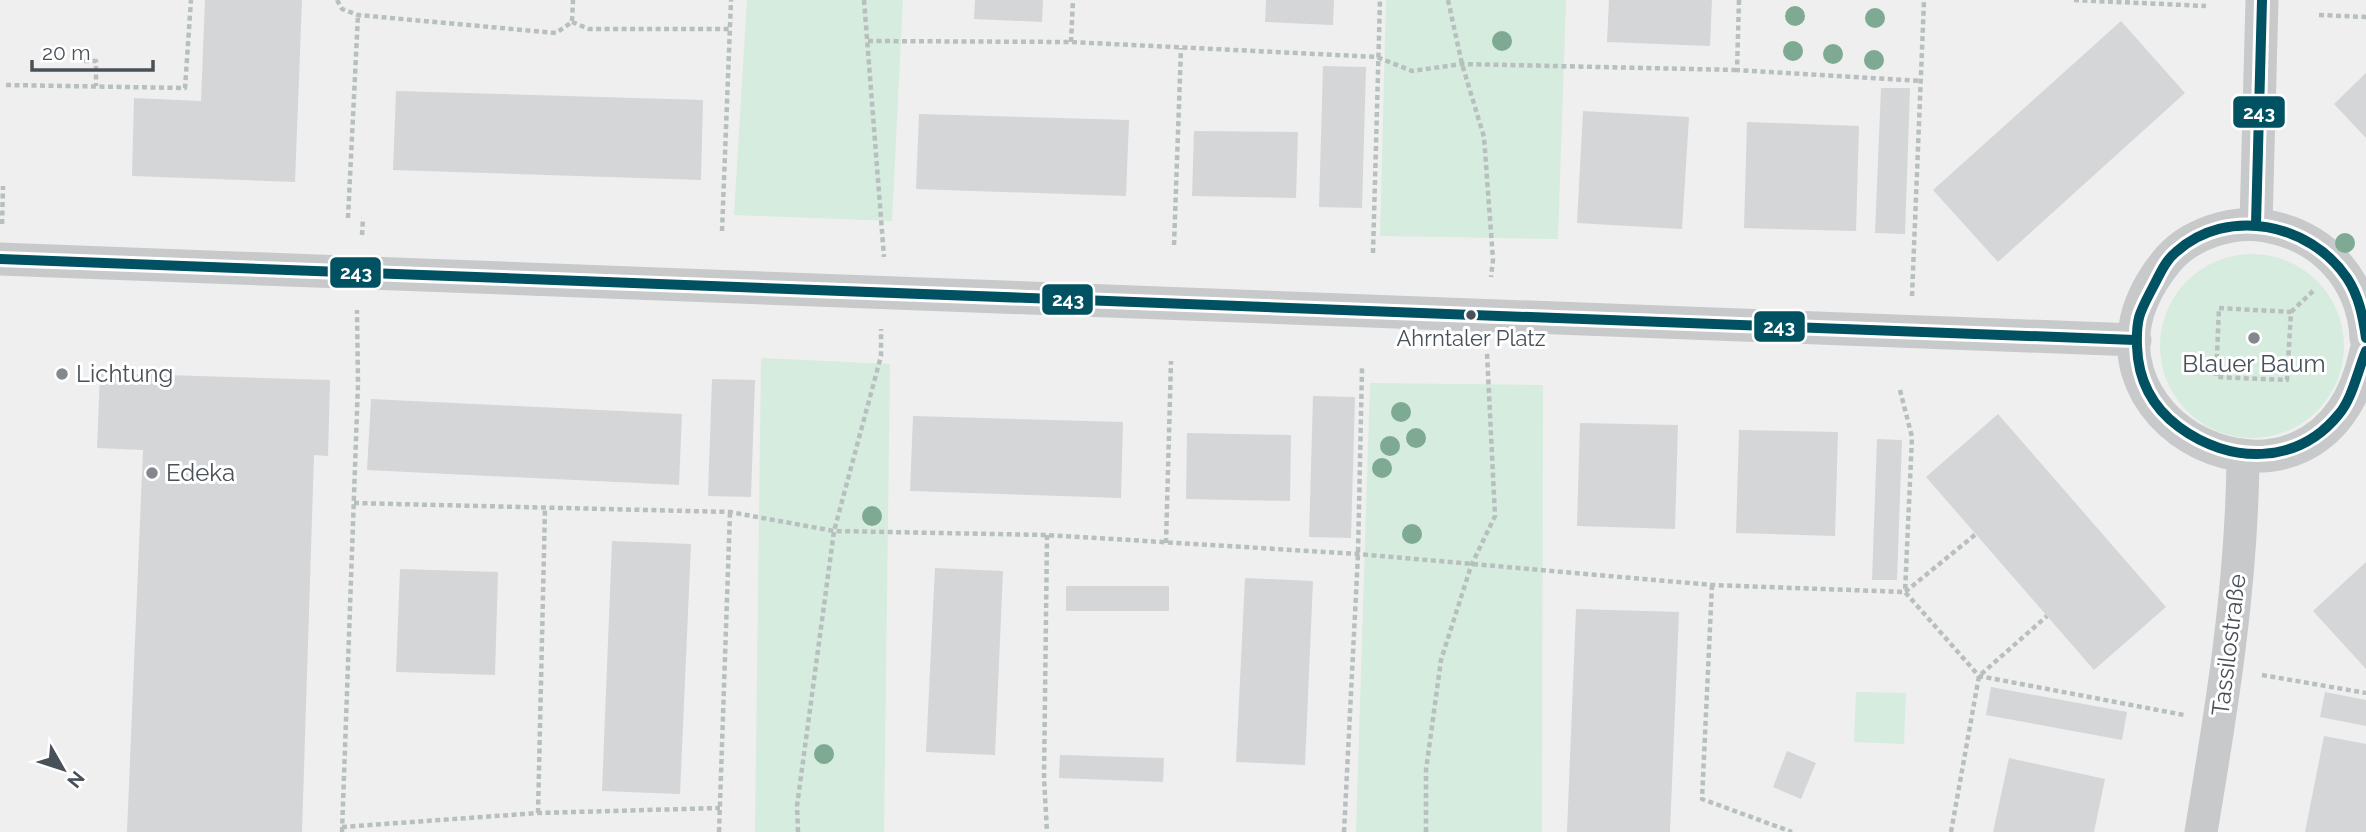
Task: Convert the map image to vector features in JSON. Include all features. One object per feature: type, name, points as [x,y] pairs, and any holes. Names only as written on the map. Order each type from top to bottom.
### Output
[{"type":"street","points":[[2256,224],[2262,0]]},
{"type":"street","points":[[2366,338],[2365,319],[2356,291],[2340,265],[2316,244],[2297,234],[2256,224],[2225,227],[2195,238],[2170,257],[2151,281],[2139,309],[2134,340],[2149,398],[2168,422],[2190,440],[2216,452],[2243,457],[2274,454],[2303,444],[2329,426],[2348,404],[2361,377],[2366,351]]},
{"type":"street","points":[[0,259],[2134,340]]},
{"type":"street","name":"Tassilostraße","points":[[2201,832],[2220,721],[2243,537],[2243,457]]},
{"type":"path","points":[[6,85],[186,88],[191,0]]},
{"type":"path","points":[[337,0],[342,9],[358,15],[556,33],[572,22]]},
{"type":"path","points":[[722,231],[731,0]]},
{"type":"path","points":[[797,832],[797,806],[834,531],[881,356],[885,238],[864,0]]},
{"type":"path","points":[[1071,42],[1073,0]]},
{"type":"path","points":[[1373,253],[1380,0]]},
{"type":"path","points":[[1426,832],[1426,770],[1441,660],[1471,566],[1495,516],[1486,373],[1487,315],[1493,260],[1484,137],[1462,64],[1448,0]]},
{"type":"path","points":[[1737,70],[1739,0]]},
{"type":"path","points":[[1913,263],[1924,0]]},
{"type":"path","points":[[2074,0],[2206,6]]},
{"type":"path","points":[[571,2],[572,22]]},
{"type":"path","points":[[348,218],[358,15]]},
{"type":"path","points":[[2319,15],[2366,17]]},
{"type":"path","points":[[572,22],[589,29],[730,29]]},
{"type":"path","points":[[868,41],[1071,42],[1377,57],[1412,71],[1462,64],[1737,70],[1921,81]]},
{"type":"path","points":[[1174,245],[1181,48]]},
{"type":"path","points":[[84,61],[96,61],[96,86]]},
{"type":"path","points":[[2,208],[3,186]]},
{"type":"path","points":[[363,218],[342,830],[538,813],[720,808]]},
{"type":"path","points":[[2220,308],[2291,312],[2287,380],[2216,377],[2220,308]]},
{"type":"path","points":[[1166,543],[1171,361]]},
{"type":"path","points":[[1344,832],[1358,554],[1362,368]]},
{"type":"path","points":[[1900,390],[1912,437],[1905,592],[1979,676],[2220,721]]},
{"type":"path","points":[[354,503],[730,512],[834,531],[1047,535],[1358,554],[1712,585],[1905,592],[1976,534]]},
{"type":"path","points":[[538,813],[545,508]]},
{"type":"path","points":[[719,832],[730,512]]},
{"type":"path","points":[[1047,535],[1044,778],[1047,832]]},
{"type":"path","points":[[1712,585],[1702,799],[1792,832]]},
{"type":"path","points":[[1951,832],[1979,676],[2047,616]]},
{"type":"path","points":[[2227,669],[2366,693]]},
{"type":"green space","points":[[747,0],[903,0],[892,221],[734,215]]},
{"type":"green space","points":[[1386,0],[1566,0],[1558,239],[1380,236]]},
{"type":"green space","points":[[2252,254],[2287,261],[2317,281],[2337,311],[2344,346],[2337,381],[2317,411],[2287,431],[2252,438],[2217,431],[2187,411],[2167,381],[2160,346],[2167,311],[2187,281],[2217,261]]},
{"type":"green space","points":[[761,358],[890,364],[884,832],[755,832]]},
{"type":"green space","points":[[1370,383],[1543,385],[1542,832],[1356,832]]},
{"type":"green space","points":[[1856,692],[1906,693],[1904,744],[1854,742]]},
{"type":"building","points":[[205,0],[302,0],[295,182],[132,176],[134,98],[201,101]]},
{"type":"building","points":[[975,0],[1043,0],[1042,22],[974,19]]},
{"type":"building","points":[[1266,0],[1334,0],[1333,25],[1265,22]]},
{"type":"building","points":[[1609,0],[1712,0],[1710,46],[1607,42]]},
{"type":"building","points":[[2121,21],[2185,93],[1998,262],[1933,190]]},
{"type":"building","points":[[1323,66],[1366,67],[1362,208],[1319,207]]},
{"type":"building","points":[[2366,73],[2366,138],[2334,104]]},
{"type":"building","points":[[1881,88],[1910,88],[1905,234],[1875,233]]},
{"type":"building","points":[[396,91],[703,100],[701,180],[393,170]]},
{"type":"building","points":[[1583,111],[1689,117],[1682,229],[1577,223]]},
{"type":"building","points":[[919,114],[1129,120],[1126,196],[916,189]]},
{"type":"building","points":[[1747,122],[1859,126],[1856,231],[1744,228]]},
{"type":"building","points":[[1194,131],[1298,132],[1296,198],[1192,196]]},
{"type":"building","points":[[100,373],[330,380],[328,456],[314,455],[302,832],[127,832],[143,450],[97,448]]},
{"type":"building","points":[[712,379],[755,380],[751,497],[708,496]]},
{"type":"building","points":[[1313,396],[1355,397],[1351,538],[1309,537]]},
{"type":"building","points":[[371,399],[682,414],[679,485],[367,470]]},
{"type":"building","points":[[1998,414],[2166,607],[2094,670],[1926,477]]},
{"type":"building","points":[[913,416],[1123,422],[1121,498],[910,491]]},
{"type":"building","points":[[1580,423],[1678,425],[1675,529],[1577,526]]},
{"type":"building","points":[[1739,430],[1838,432],[1835,536],[1736,533]]},
{"type":"building","points":[[1187,433],[1291,435],[1290,501],[1186,499]]},
{"type":"building","points":[[1877,439],[1902,440],[1897,580],[1872,580]]},
{"type":"building","points":[[612,541],[691,544],[680,794],[602,791]]},
{"type":"building","points":[[2366,562],[2366,669],[2313,611]]},
{"type":"building","points":[[935,568],[1003,571],[995,755],[926,752]]},
{"type":"building","points":[[400,569],[498,572],[495,675],[396,672]]},
{"type":"building","points":[[1245,578],[1313,581],[1305,765],[1236,762]]},
{"type":"building","points":[[1066,586],[1169,586],[1169,611],[1066,611]]},
{"type":"building","points":[[1576,609],[1679,612],[1670,832],[1567,832]]},
{"type":"building","points":[[1991,687],[2127,712],[2122,740],[1986,715]]},
{"type":"building","points":[[2325,692],[2366,700],[2366,726],[2320,717]]},
{"type":"building","points":[[2324,736],[2366,744],[2366,832],[2305,832]]},
{"type":"building","points":[[1787,751],[1816,763],[1801,799],[1773,787]]},
{"type":"building","points":[[1060,755],[1164,758],[1163,782],[1059,778]]},
{"type":"building","points":[[2009,758],[2105,779],[2094,832],[1993,832]]},
{"type":"transit line","name":"243","points":[[2256,224],[2262,0]]},
{"type":"transit line","name":"243","points":[[2366,338],[2355,292],[2331,259],[2312,244],[2290,233],[2267,227],[2243,226],[2219,229],[2196,238],[2172,256],[2142,309],[2137,336],[2140,370],[2148,392],[2161,411],[2179,427],[2199,439],[2219,448],[2241,453],[2283,451],[2322,431],[2348,401],[2366,351]]},
{"type":"transit line","name":"243","points":[[0,259],[2135,340]]},
{"type":"place","name":"Ahrntaler Platz","points":[[1471,315]]},
{"type":"place","name":"Blauer Baum","points":[[2254,338]]},
{"type":"place","name":"Lichtung","points":[[62,374]]},
{"type":"place","name":"Edeka","points":[[152,473]]}]
